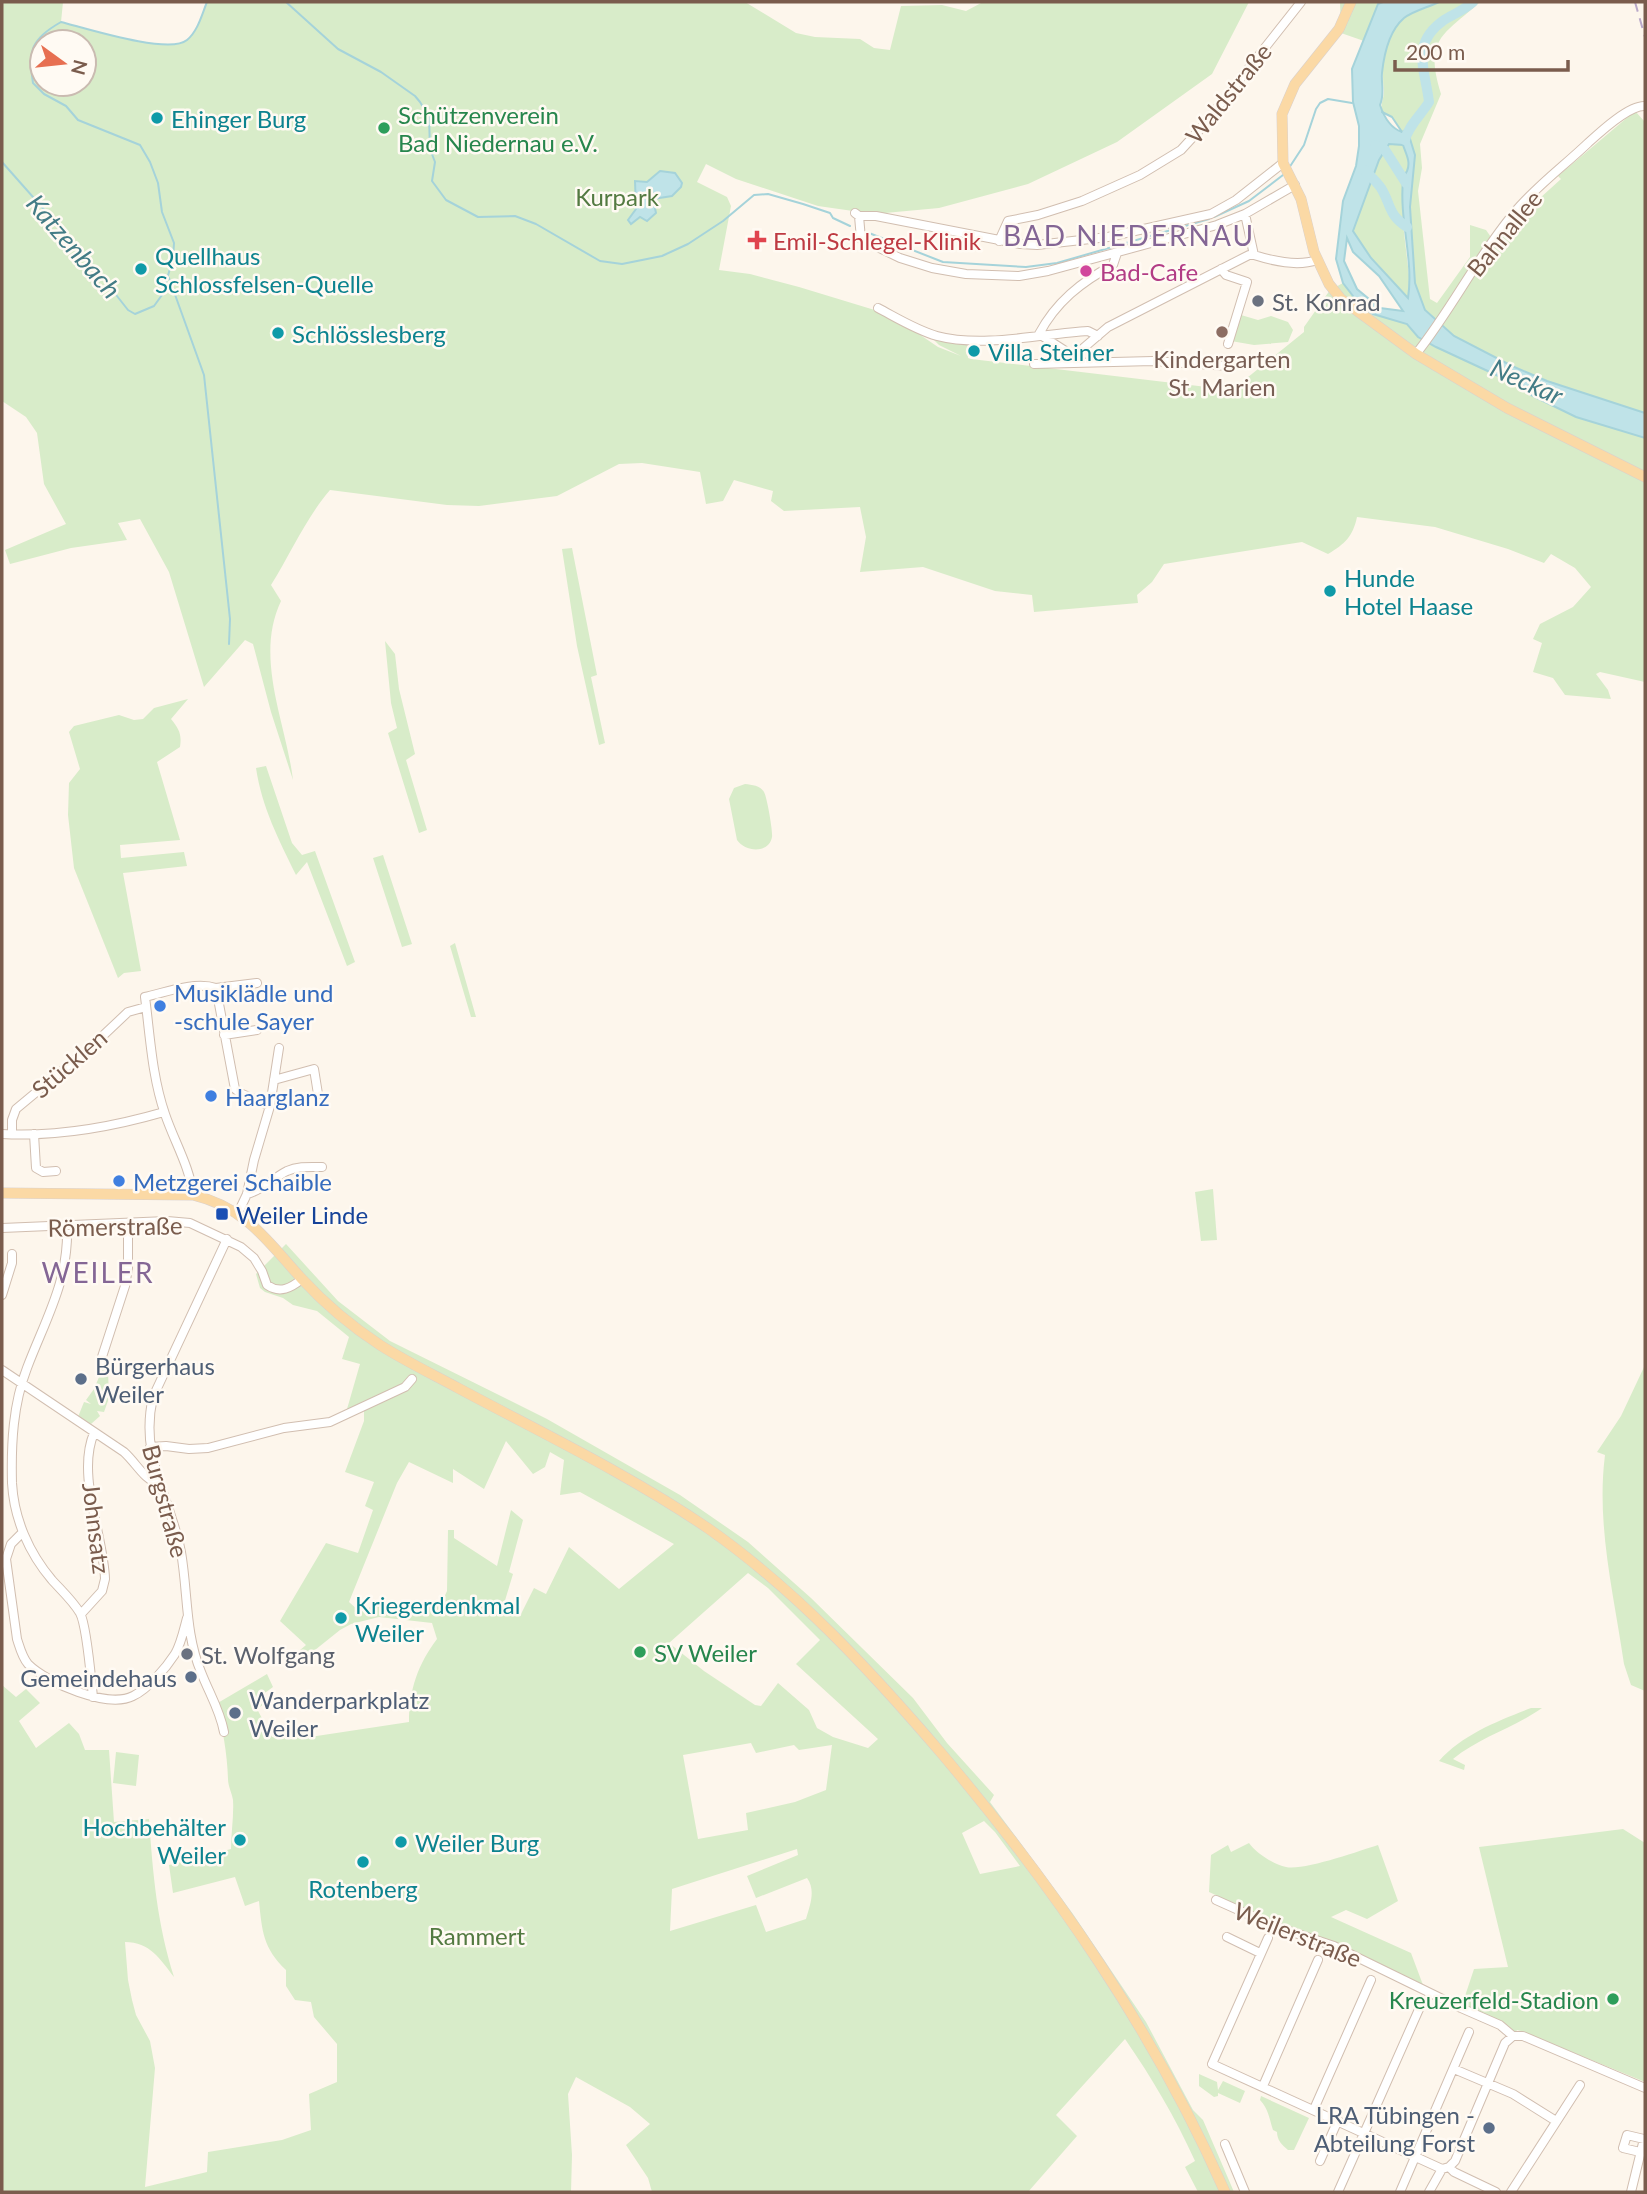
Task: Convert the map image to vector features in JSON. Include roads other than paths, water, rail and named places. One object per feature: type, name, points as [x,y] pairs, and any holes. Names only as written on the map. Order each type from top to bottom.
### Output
[{"type":"main road","points":[[1351,2],[1339,29],[1295,84],[1284,106],[1281,131],[1284,165],[1301,200],[1310,241],[1317,260],[1341,299],[1507,408],[1645,477]]},
{"type":"main road","points":[[2,1193],[194,1195],[214,1200],[238,1213],[271,1242],[333,1310],[385,1348],[629,1481],[707,1528],[801,1604],[902,1706],[977,1796],[1065,1911],[1146,2035],[1186,2109],[1225,2192]]},
{"type":"street","name":"Waldstraße","points":[[999,241],[1008,221],[1082,201],[1140,175],[1181,150],[1301,2]]},
{"type":"street","name":"Bahnallee","points":[[1419,349],[1484,251],[1516,210],[1598,134],[1629,111],[1644,105]]},
{"type":"street","points":[[1284,165],[1236,200],[1211,214],[1084,240],[1037,245],[999,241],[857,214],[864,242],[916,264],[956,273],[1018,276],[1048,271],[1217,225],[1245,214],[1293,183]]},
{"type":"street","points":[[1245,214],[1254,255]]},
{"type":"street","points":[[1039,334],[1063,300],[1090,277],[1113,265],[1116,253]]},
{"type":"street","points":[[1074,361],[1074,356],[1108,327],[1254,255],[1283,262],[1317,260]]},
{"type":"street","points":[[1221,269],[1226,275],[1247,282],[1228,344]]},
{"type":"street","points":[[878,308],[921,330],[938,336],[967,340],[1088,331],[1098,335]]},
{"type":"street","points":[[1039,334],[1065,349]]},
{"type":"street","points":[[1034,364],[1153,361],[1229,366]]},
{"type":"street","points":[[194,1195],[192,1182],[164,1112],[145,997],[196,986],[216,988],[257,983]]},
{"type":"street","points":[[216,988],[235,1089],[270,1106]]},
{"type":"street","name":"Stücklen","points":[[12,1134],[12,1120],[16,1109],[128,1012],[146,1007]]},
{"type":"street","points":[[223,1035],[257,1030]]},
{"type":"street","points":[[238,1213],[247,1194],[270,1106],[279,1048]]},
{"type":"street","points":[[274,1080],[314,1069],[318,1094]]},
{"type":"street","points":[[2,1134],[91,1129],[131,1122],[164,1112]]},
{"type":"street","points":[[34,1134],[36,1168],[43,1172],[56,1171]]},
{"type":"street","points":[[247,1194],[257,1192],[292,1169],[322,1167]]},
{"type":"street","name":"Römerstraße","points":[[2,1228],[167,1221],[190,1223],[227,1239],[254,1258],[267,1285],[274,1290],[284,1289],[300,1276]]},
{"type":"street","points":[[100,1363],[125,1286],[128,1268],[128,1223]]},
{"type":"street","points":[[67,1226],[68,1247],[62,1280],[54,1306],[26,1370],[16,1405],[12,1450],[13,1488],[22,1533],[46,1573],[80,1614],[93,1697]]},
{"type":"street","name":"Burgstraße","points":[[224,1732],[216,1704],[200,1672],[187,1618],[181,1549],[159,1485],[150,1447],[148,1417],[153,1397],[227,1239]]},
{"type":"street","points":[[2,1295],[12,1254]]},
{"type":"street","points":[[2,1370],[22,1386],[124,1452],[145,1477],[159,1485]]},
{"type":"street","points":[[150,1447],[208,1448],[284,1428],[330,1422],[405,1387],[412,1379]]},
{"type":"street","name":"Johnsatz","points":[[80,1614],[102,1591],[105,1579],[90,1497],[89,1451],[94,1433]]},
{"type":"street","points":[[2,1488],[13,1488]]},
{"type":"street","points":[[22,1533],[11,1544],[6,1559],[17,1639],[29,1664],[55,1681],[93,1697],[124,1700],[135,1696],[176,1653],[187,1618]]},
{"type":"street","name":"Weilerstraße","points":[[1216,1900],[1275,1926],[1334,1946],[1500,2025],[1513,2036],[1523,2036],[1645,2088]]},
{"type":"street","points":[[1227,1937],[1260,1953]]},
{"type":"street","points":[[1268,1938],[1212,2064],[1496,2192]]},
{"type":"street","points":[[1264,2086],[1318,1960]]},
{"type":"street","points":[[1314,2109],[1371,1980]]},
{"type":"street","points":[[1338,2192],[1420,2007]]},
{"type":"street","points":[[1400,2192],[1469,2032]]},
{"type":"street","points":[[1429,2192],[1446,2168],[1455,2161],[1505,2043],[1513,2036]]},
{"type":"street","points":[[1454,2069],[1513,2094],[1556,2121]]},
{"type":"street","points":[[1511,2192],[1580,2085]]},
{"type":"street","points":[[1320,2161],[1338,2120]]},
{"type":"street","points":[[1225,2144],[1245,2192]]},
{"type":"street","points":[[1631,2192],[1640,2152]]},
{"type":"water","points":[[1439,2],[1404,18],[1395,29],[1384,58],[1380,105],[1394,128],[1402,132],[1407,129],[1415,155],[1410,207],[1415,283],[1425,310],[1454,336],[1512,366],[1547,381],[1645,413],[1645,438],[1576,417],[1507,380],[1436,347],[1418,337],[1407,324],[1373,314],[1360,305],[1343,283],[1336,259],[1343,201],[1356,166],[1359,146],[1352,69],[1378,4]],"holes":[[[1389,144],[1403,145],[1408,161],[1403,177],[1402,196],[1409,269],[1408,298],[1371,258],[1353,231],[1379,160]],[[1347,238],[1353,252],[1379,276],[1403,311],[1380,308],[1357,289],[1344,261]]]},
{"type":"water","points":[[660,171],[675,173],[682,183],[681,187],[672,196],[653,199],[656,213],[647,221],[640,217],[631,224],[628,220],[636,209],[635,181],[647,182]]},
{"type":"waterway","name":"Katzenbach","points":[[2,162],[87,258],[128,310],[135,314],[154,306],[162,295],[173,259],[174,243],[162,212],[158,183],[150,162],[140,145],[78,120],[66,106],[44,94],[33,83],[32,54],[43,34],[61,22],[126,39],[177,44],[187,40],[194,32],[207,2]]},
{"type":"waterway","name":"Katzenbach","points":[[286,2],[338,49],[381,72],[415,96],[429,117],[430,149],[435,162],[432,181],[446,200],[478,217],[515,216],[536,224],[600,261],[622,264],[662,256],[688,244],[723,221],[754,195],[768,194],[803,204],[830,213],[833,218],[850,226]]},
{"type":"waterway","name":"Neckar","points":[[1405,140],[1429,102],[1422,57],[1427,38],[1444,20],[1473,2]]},
{"type":"waterway","name":"Katzenbach","points":[[1289,168],[1304,145],[1320,103],[1328,99],[1352,103]]},
{"type":"waterway","points":[[1382,112],[1392,117],[1402,132]]},
{"type":"waterway","name":"Neckar","points":[[1375,145],[1385,150],[1406,183]]},
{"type":"waterway","name":"Neckar","points":[[1365,170],[1381,188],[1396,218],[1407,227]]},
{"type":"waterway","name":"Katzenbach","points":[[1214,217],[1249,201],[1283,175]]},
{"type":"waterway","name":"Katzenbach","points":[[869,233],[943,262],[1026,267],[1057,263],[1209,219]]},
{"type":"waterway","points":[[169,278],[204,375],[230,619],[229,644]]},
{"type":"railway","points":[[1635,2],[1645,37]]},
{"type":"place","name":"Ehinger Burg","points":[[157,118]]},
{"type":"place","name":"Schützenverein Bad Niedernau e.V.","points":[[384,128]]},
{"type":"place","name":"Emil-Schlegel-Klinik","points":[[757,240]]},
{"type":"place","name":"Quellhaus Schlossfelsen-Quelle","points":[[141,269]]},
{"type":"place","name":"Bad-Cafe","points":[[1086,271]]},
{"type":"place","name":"St. Konrad","points":[[1258,301]]},
{"type":"place","name":"Kindergarten St. Marien","points":[[1222,332]]},
{"type":"place","name":"Schlösslesberg","points":[[278,333]]},
{"type":"place","name":"Villa Steiner","points":[[974,351]]},
{"type":"place","name":"Hunde Hotel Haase","points":[[1330,591]]},
{"type":"place","name":"Musiklädle und -schule Sayer","points":[[160,1006]]},
{"type":"place","name":"Haarglanz","points":[[211,1096]]},
{"type":"place","name":"Metzgerei Schaible","points":[[119,1181]]},
{"type":"place","name":"Weiler Linde","points":[[222,1214]]},
{"type":"place","name":"Bürgerhaus Weiler","points":[[81,1379]]},
{"type":"place","name":"Kriegerdenkmal Weiler","points":[[341,1618]]},
{"type":"place","name":"SV Weiler","points":[[640,1652]]},
{"type":"place","name":"St. Wolfgang","points":[[187,1654]]},
{"type":"place","name":"Gemeindehaus","points":[[191,1677]]},
{"type":"place","name":"Wanderparkplatz Weiler","points":[[235,1713]]},
{"type":"place","name":"Hochbehälter Weiler","points":[[240,1840]]},
{"type":"place","name":"Weiler Burg","points":[[401,1842]]},
{"type":"place","name":"Rotenberg","points":[[363,1862]]},
{"type":"place","name":"Kreuzerfeld-Stadion","points":[[1613,1999]]},
{"type":"place","name":"LRA Tübingen - Abteilung Forst","points":[[1489,2128]]},
{"type":"district","name":"BAD NIEDERNAU","points":[[1129,235]]},
{"type":"district","name":"WEILER","points":[[98,1272]]},
{"type":"park label","name":"Kurpark","points":[[617,196]]},
{"type":"park label","name":"Rammert","points":[[477,1935]]}]
